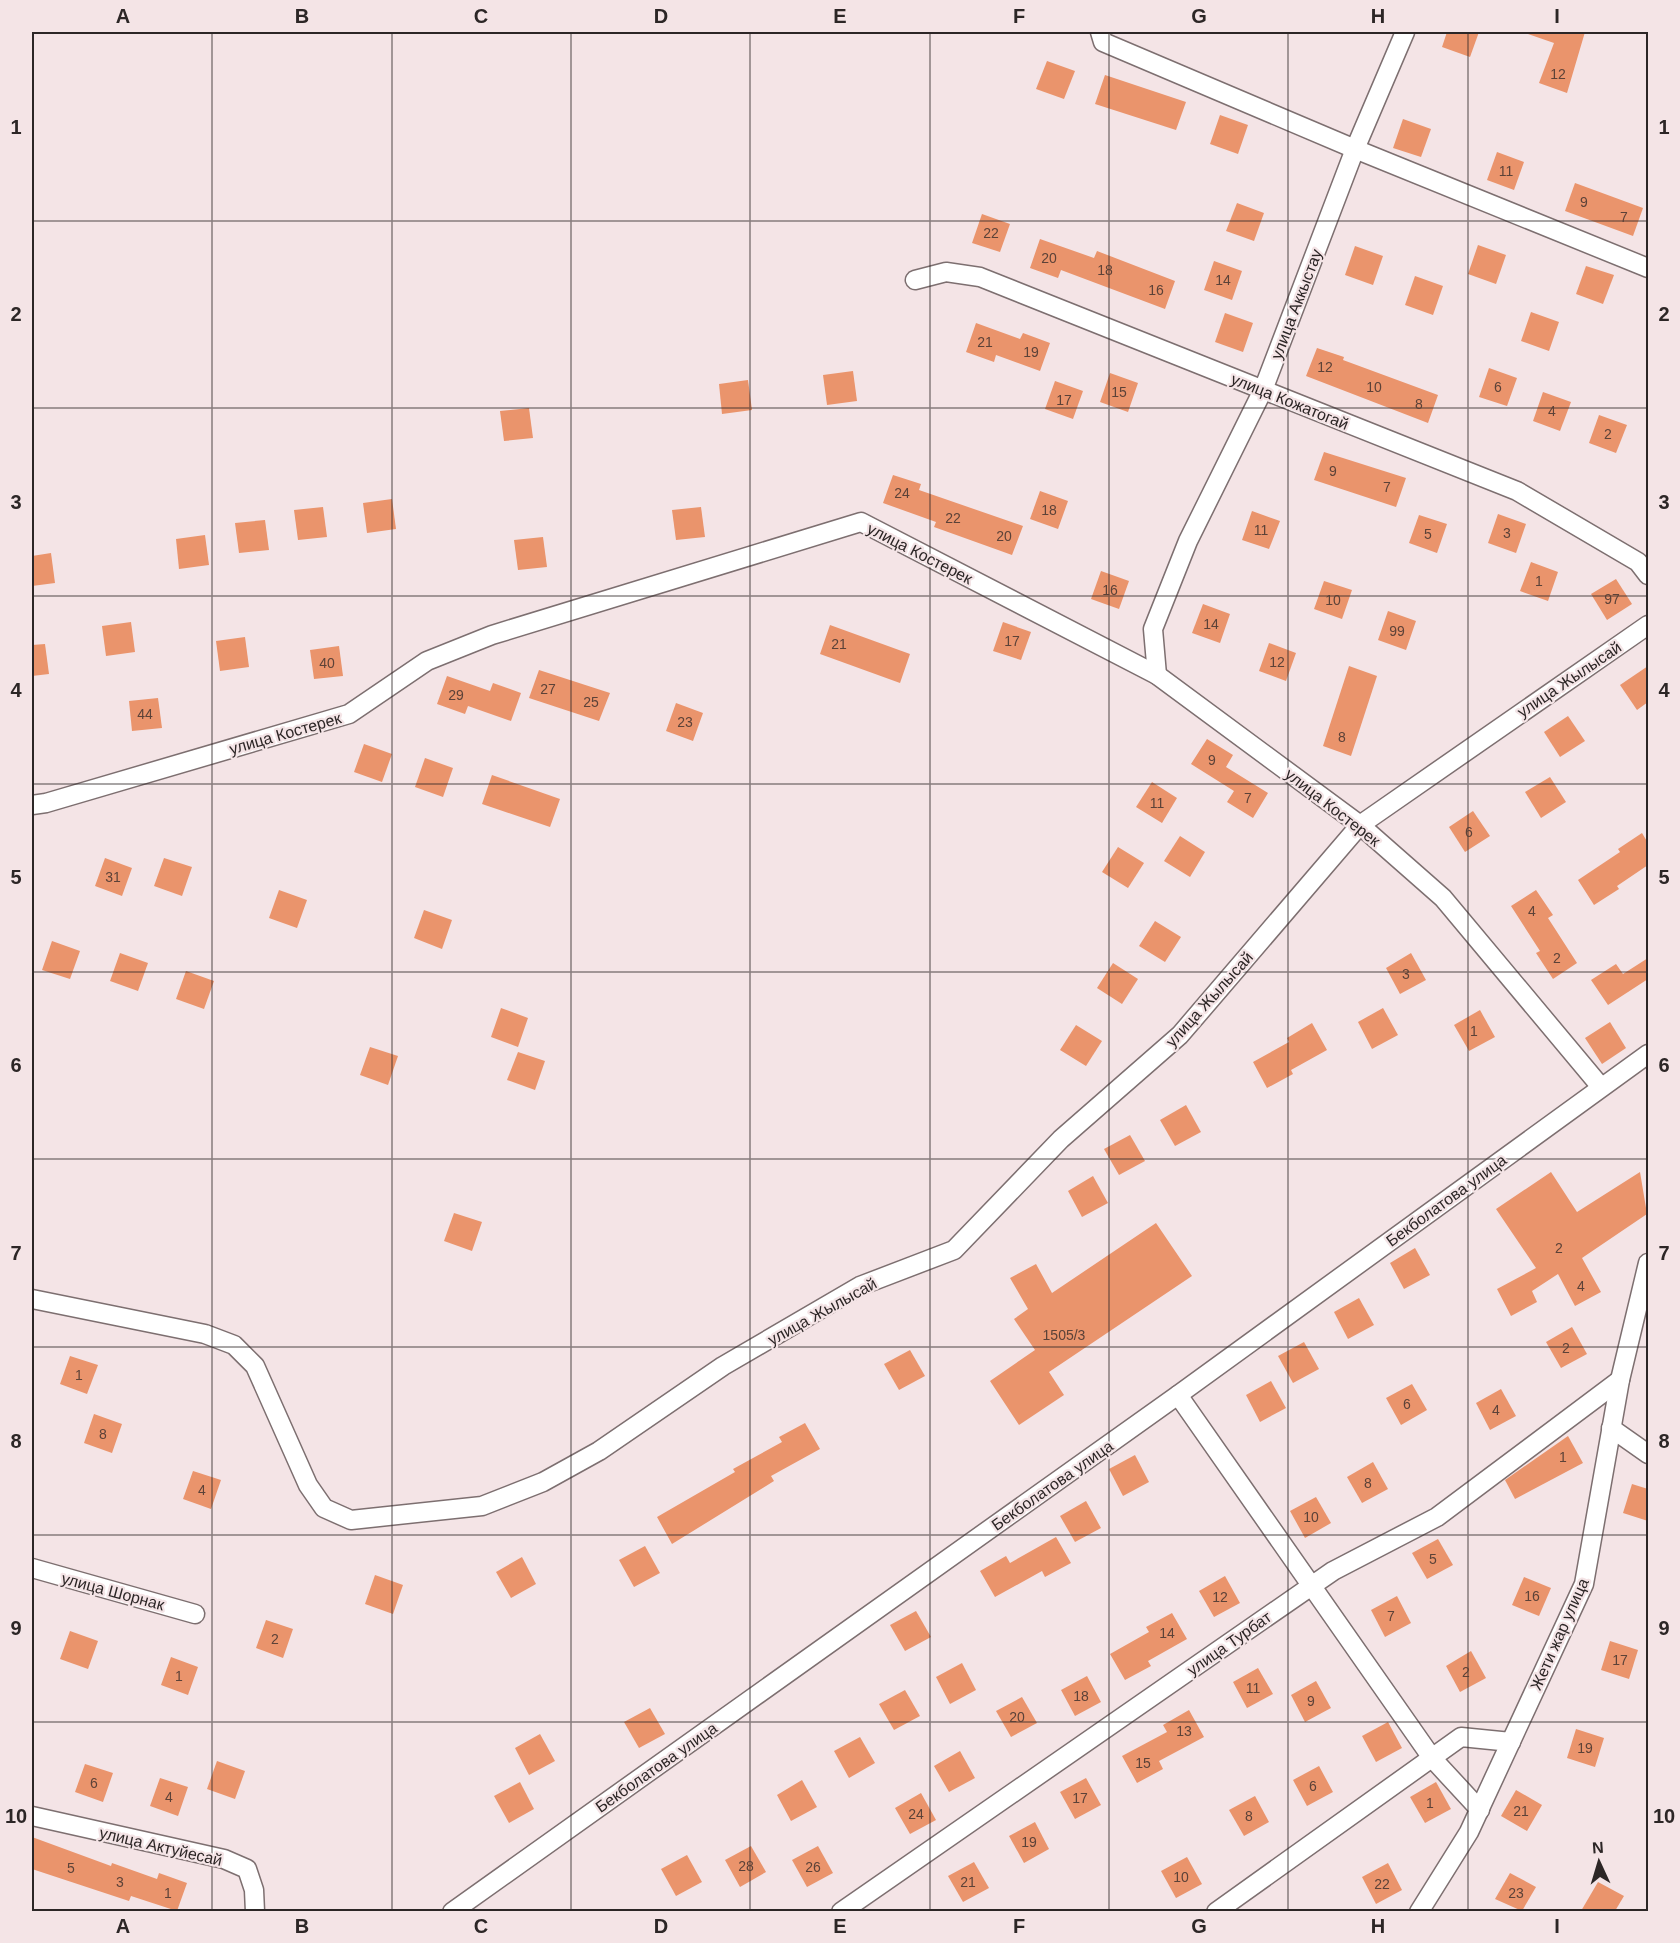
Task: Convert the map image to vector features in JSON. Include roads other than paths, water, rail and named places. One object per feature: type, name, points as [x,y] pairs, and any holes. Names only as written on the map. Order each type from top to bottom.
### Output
[{"type":"street","points":[[1100,32],[1103,42],[1355,149],[1648,268]]},
{"type":"street","name":"улица Аккыстау","points":[[1157,675],[1154,629],[1188,540],[1263,390],[1355,149],[1405,32]]},
{"type":"street","name":"улица Кожатогай","points":[[915,280],[946,272],[980,278],[1517,491],[1638,562],[1648,575]]},
{"type":"street","name":"улица Костерек","points":[[32,805],[46,803],[349,714],[427,661],[492,635],[861,522],[1157,675],[1360,825],[1443,898],[1601,1087]]},
{"type":"street","name":"улица Жылысай","points":[[32,1299],[56,1306],[205,1334],[234,1345],[255,1366],[308,1485],[324,1508],[351,1520],[482,1506],[543,1482],[599,1451],[723,1366],[860,1286],[954,1250],[1061,1139],[1180,1035],[1360,825],[1648,625]]},
{"type":"street","name":"Бекболатова улица","points":[[452,1911],[1178,1395],[1648,1054]]},
{"type":"street","name":"Жети жар улица","points":[[1419,1911],[1469,1832],[1584,1584],[1620,1380],[1648,1263]]},
{"type":"street","name":"улица Турбат","points":[[841,1911],[1333,1571],[1437,1517],[1620,1380]]},
{"type":"street","points":[[1178,1395],[1310,1587],[1432,1758],[1480,1810]]},
{"type":"street","points":[[1611,1428],[1648,1454]]},
{"type":"street","name":"улица Шорнак","points":[[32,1568],[195,1614]]},
{"type":"street","points":[[1216,1911],[1461,1737],[1511,1742]]},
{"type":"street","name":"улица Актуйесай","points":[[32,1816],[224,1859],[247,1869],[254,1890],[255,1911]]}]
